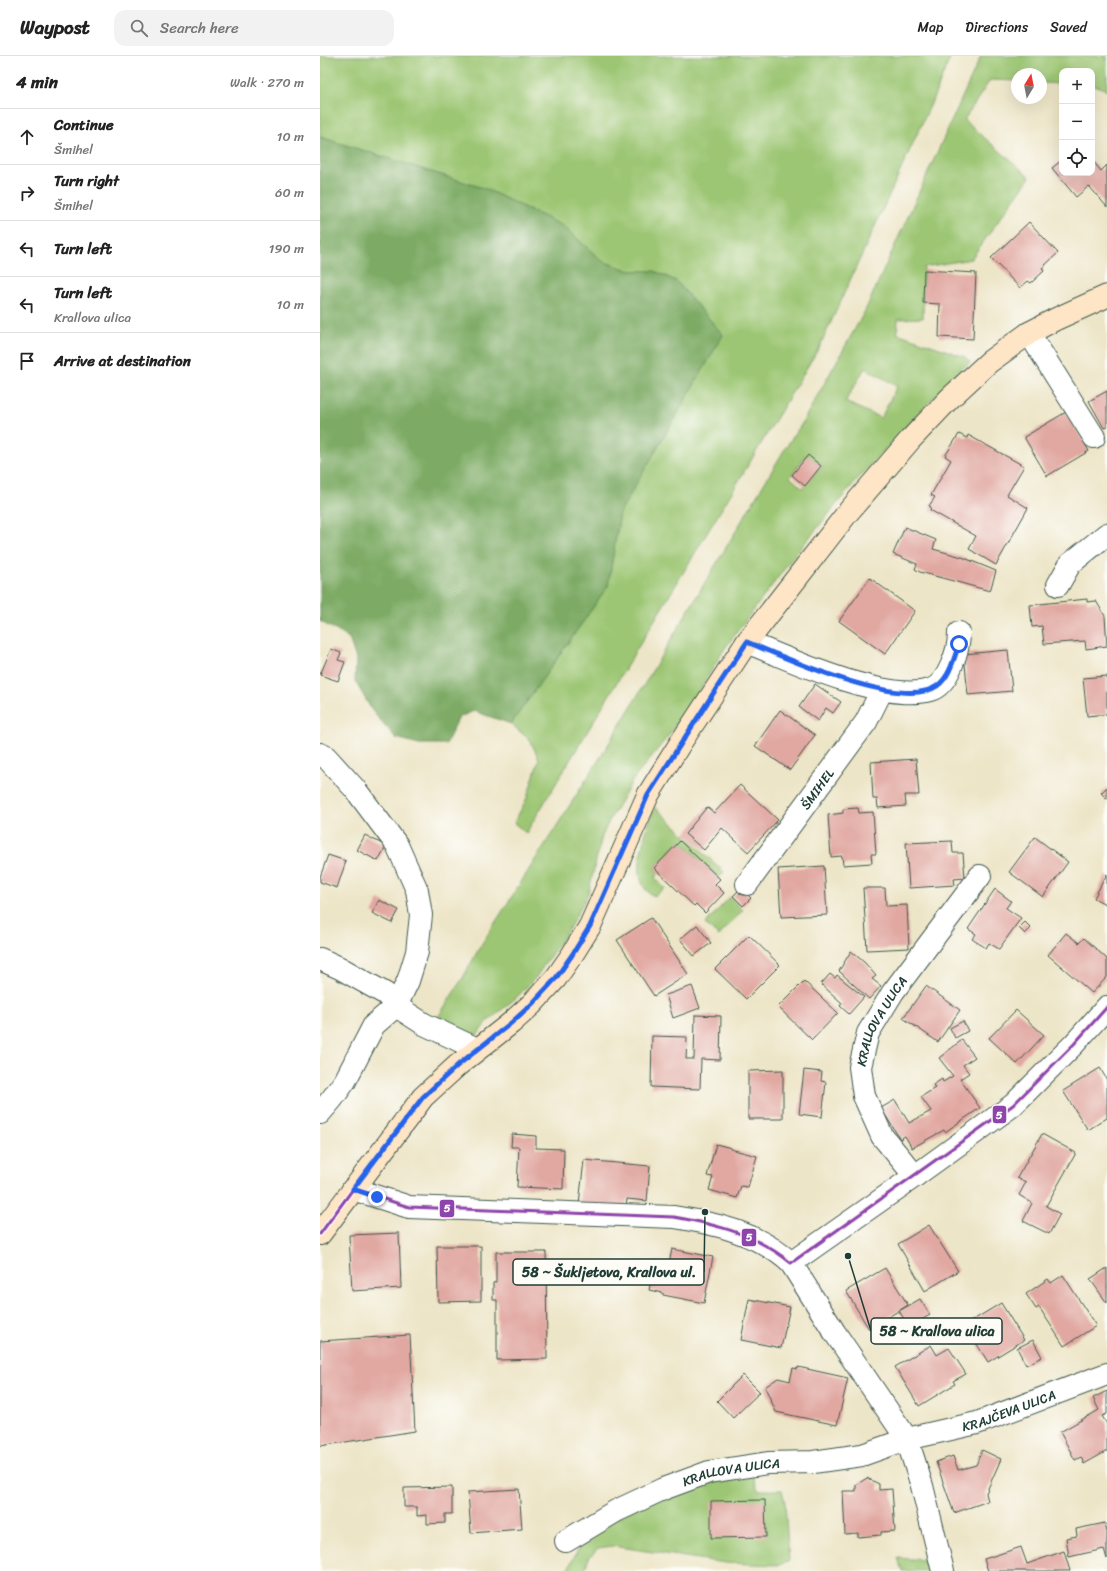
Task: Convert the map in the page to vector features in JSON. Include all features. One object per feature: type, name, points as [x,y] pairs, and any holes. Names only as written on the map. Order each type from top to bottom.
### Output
[{"type":"street","points":[[320,1234],[423,1097],[458,1065],[532,1004],[556,978],[590,926],[648,795],[747,642],[849,511],[910,440],[950,398],[989,362],[1029,333],[1107,296]]},
{"type":"street","points":[[1029,333],[1094,437]]},
{"type":"street","points":[[1058,585],[1070,564],[1107,534]]},
{"type":"street","points":[[747,642],[803,666],[882,690],[911,692],[931,690],[938,686],[951,668],[959,644],[959,633]]},
{"type":"street","name":"ŠMIHEL","points":[[748,884],[866,722],[882,690]]},
{"type":"street","points":[[320,754],[326,757],[355,789],[397,845],[417,890],[421,915],[417,952],[408,981],[396,1006],[374,1025],[344,1081],[332,1100],[320,1113]]},
{"type":"street","name":"KRALLOVA ULICA","points":[[915,1176],[882,1136],[864,1096],[860,1066],[868,1032],[894,992],[980,876]]},
{"type":"street","points":[[320,959],[340,968],[386,994],[396,1006],[434,1030],[477,1049]]},
{"type":"street","points":[[791,1263],[1013,1105],[1074,1044],[1107,1007]]},
{"type":"street","points":[[353,1189],[409,1207],[674,1217],[711,1223],[748,1236],[778,1252],[791,1263],[907,1439],[922,1486],[943,1571]]},
{"type":"street","name":"KRAJČEVA ULICA","points":[[907,1439],[977,1423],[1107,1374]]},
{"type":"street","name":"KRALLOVA ULICA","points":[[566,1541],[616,1511],[663,1489],[709,1472],[768,1463],[813,1462],[862,1455],[907,1439]]},
{"type":"green space","points":[[320,56],[951,56],[930,106],[820,346],[526,833],[514,823],[527,798],[539,759],[530,740],[511,724],[608,586],[620,512],[723,335],[676,281],[654,271],[630,271],[602,261],[562,226],[486,189],[320,137]]},
{"type":"green space","points":[[981,56],[1107,56],[1107,91],[1100,87],[1095,86],[1095,68],[1059,68],[1059,84],[1047,83],[1047,68],[1011,68],[1011,81],[990,80],[964,120],[1030,177],[971,259],[924,267],[923,318],[898,319],[897,333],[965,357],[970,362],[933,398],[854,483],[791,560],[725,648],[699,691],[669,735],[633,780],[609,821],[602,836],[588,894],[570,927],[536,977],[517,997],[487,1022],[476,1036],[466,1037],[435,1022],[464,976],[481,945],[605,750],[786,447],[801,425],[865,311]],"holes":[[[865,368],[897,386],[881,418],[845,402]],[[806,455],[823,466],[802,488],[790,477]]]},
{"type":"green space","points":[[320,137],[486,189],[563,226],[602,261],[630,271],[654,271],[676,281],[723,335],[620,512],[608,586],[511,724],[474,711],[459,717],[446,744],[419,744],[396,738],[373,712],[355,681],[356,659],[349,638],[320,621]]},
{"type":"green space","points":[[655,807],[724,872],[719,878],[680,841],[654,868],[659,873],[655,878],[665,888],[655,896],[646,890],[641,881],[641,855],[647,828]]},
{"type":"green space","points":[[730,897],[743,910],[719,936],[705,924]]},
{"type":"green space","points":[[752,1473],[758,1490],[782,1490],[785,1503],[789,1561],[779,1565],[725,1563],[613,1546],[598,1548],[589,1558],[584,1571],[567,1571],[581,1543],[605,1523],[681,1487]]},
{"type":"green space","points":[[898,1558],[937,1561],[939,1571],[902,1571]]},
{"type":"building","points":[[1059,162],[1059,176],[1095,176],[1095,164],[1101,171],[1107,165],[1107,207],[1089,186],[1076,197],[1052,168]]},
{"type":"building","points":[[1029,222],[1058,253],[1042,268],[1044,271],[1031,283],[1028,281],[1020,288],[991,258]]},
{"type":"building","points":[[924,270],[976,273],[973,339],[939,337],[940,304],[923,303]]},
{"type":"building","points":[[1107,391],[1107,427],[1104,428],[1089,401]]},
{"type":"building","points":[[1066,412],[1089,451],[1047,476],[1024,437]]},
{"type":"building","points":[[959,434],[967,438],[968,435],[1024,466],[1007,495],[1028,508],[996,565],[969,549],[976,536],[930,510],[931,507],[929,506],[935,497],[931,495],[951,460],[945,456]]},
{"type":"building","points":[[808,455],[821,466],[805,486],[792,475]]},
{"type":"building","points":[[905,527],[936,540],[933,549],[962,557],[996,571],[990,591],[920,572],[915,569],[917,564],[893,554]]},
{"type":"building","points":[[870,578],[915,611],[885,654],[839,621]]},
{"type":"building","points":[[1087,599],[1087,602],[1096,601],[1105,616],[1107,646],[1086,649],[1085,641],[1044,644],[1042,626],[1032,627],[1030,605]]},
{"type":"building","points":[[331,649],[341,653],[338,660],[345,662],[338,681],[320,675]]},
{"type":"building","points":[[1008,650],[1012,691],[968,695],[964,654]]},
{"type":"building","points":[[1107,676],[1107,714],[1087,716],[1083,678]]},
{"type":"building","points":[[815,684],[841,702],[833,713],[826,708],[818,721],[799,707]]},
{"type":"building","points":[[780,710],[815,735],[790,770],[755,746]]},
{"type":"building","points":[[916,759],[919,795],[905,795],[906,806],[878,808],[877,799],[873,799],[871,762]]},
{"type":"building","points":[[740,785],[778,820],[748,852],[722,828],[704,850],[685,834],[707,807],[714,813]]},
{"type":"building","points":[[1107,787],[1107,799],[1101,793]]},
{"type":"building","points":[[858,808],[859,813],[873,812],[876,854],[871,854],[872,863],[843,865],[842,856],[831,857],[828,815],[843,813],[843,809]]},
{"type":"building","points":[[365,835],[386,846],[378,861],[357,850]]},
{"type":"building","points":[[1035,837],[1068,862],[1043,897],[1009,872]]},
{"type":"building","points":[[680,841],[720,879],[715,884],[724,893],[705,913],[696,904],[694,906],[654,868]]},
{"type":"building","points":[[952,841],[953,853],[963,853],[965,878],[954,879],[955,885],[909,888],[906,843]]},
{"type":"building","points":[[328,855],[346,861],[337,888],[320,882],[320,877]]},
{"type":"building","points":[[824,866],[827,915],[781,917],[778,869]]},
{"type":"building","points":[[1107,874],[1107,905],[1094,898]]},
{"type":"building","points":[[741,888],[751,898],[743,906],[733,896]]},
{"type":"building","points":[[863,888],[885,888],[886,906],[907,905],[909,948],[867,950]]},
{"type":"building","points":[[995,889],[1011,901],[1006,908],[1021,918],[999,949],[989,943],[986,948],[972,939],[976,934],[968,929]]},
{"type":"building","points":[[379,900],[399,910],[392,923],[372,913]]},
{"type":"building","points":[[651,918],[688,974],[654,996],[617,940]]},
{"type":"building","points":[[1025,922],[1031,928],[1025,934],[1019,928]]},
{"type":"building","points":[[697,925],[711,943],[694,956],[680,939]]},
{"type":"building","points":[[1066,933],[1079,943],[1084,938],[1107,959],[1107,977],[1092,993],[1048,955]]},
{"type":"building","points":[[749,935],[780,965],[746,999],[715,969]]},
{"type":"building","points":[[851,951],[865,963],[876,976],[872,979],[881,986],[869,999],[839,971]]},
{"type":"building","points":[[830,974],[835,978],[837,975],[864,997],[849,1014],[840,1006],[842,1003],[821,984]]},
{"type":"building","points":[[804,981],[838,1013],[812,1040],[778,1007]]},
{"type":"building","points":[[692,986],[700,1008],[673,1018],[666,995]]},
{"type":"building","points":[[926,986],[960,1010],[938,1042],[903,1018]]},
{"type":"building","points":[[1016,1010],[1044,1035],[1017,1064],[989,1038]]},
{"type":"building","points":[[695,1015],[721,1016],[720,1060],[701,1059],[700,1089],[651,1087],[652,1036],[687,1037],[686,1059],[694,1059]]},
{"type":"building","points":[[963,1021],[968,1031],[955,1038],[950,1028]]},
{"type":"building","points":[[962,1040],[975,1057],[963,1065],[969,1073],[960,1079],[980,1108],[945,1132],[944,1130],[912,1148],[905,1136],[900,1139],[881,1108],[895,1100],[909,1123],[931,1111],[921,1097],[935,1088],[933,1085],[942,1079],[943,1082],[953,1076],[939,1058]]},
{"type":"building","points":[[1100,1068],[1107,1080],[1107,1118],[1088,1130],[1063,1091]]},
{"type":"building","points":[[783,1070],[783,1119],[748,1119],[748,1071]]},
{"type":"building","points":[[804,1070],[822,1072],[821,1081],[826,1082],[822,1117],[799,1114]]},
{"type":"building","points":[[512,1134],[536,1136],[536,1148],[564,1149],[563,1189],[517,1187],[519,1147],[511,1147]]},
{"type":"building","points":[[1042,1134],[1076,1153],[1046,1206],[1060,1214],[1049,1234],[1023,1221],[1032,1203],[1019,1195],[1026,1182],[1017,1178]]},
{"type":"building","points":[[716,1144],[757,1156],[748,1187],[741,1186],[737,1198],[709,1190],[713,1177],[707,1176]]},
{"type":"building","points":[[584,1160],[650,1166],[647,1201],[627,1199],[626,1208],[579,1204]]},
{"type":"building","points":[[929,1225],[958,1271],[925,1291],[898,1244]]},
{"type":"building","points":[[399,1233],[401,1288],[352,1291],[349,1235]]},
{"type":"building","points":[[437,1246],[481,1246],[481,1301],[438,1302]]},
{"type":"building","points":[[672,1249],[713,1257],[704,1303],[663,1295],[663,1293],[649,1290],[655,1261],[669,1264]]},
{"type":"building","points":[[496,1252],[546,1252],[547,1359],[497,1360],[497,1300],[493,1300],[493,1283],[496,1282]]},
{"type":"building","points":[[885,1268],[908,1305],[869,1329],[846,1291]]},
{"type":"building","points":[[1107,1268],[1107,1303],[1090,1279]]},
{"type":"building","points":[[1063,1275],[1096,1326],[1064,1346],[1039,1307],[1036,1309],[1026,1294],[1048,1279],[1051,1283]]},
{"type":"building","points":[[749,1299],[790,1307],[781,1348],[741,1340]]},
{"type":"building","points":[[920,1299],[930,1315],[909,1327],[899,1311]]},
{"type":"building","points":[[1001,1303],[1024,1340],[988,1362],[965,1325]]},
{"type":"building","points":[[410,1335],[415,1431],[320,1446],[320,1341]]},
{"type":"building","points":[[1033,1340],[1042,1357],[1026,1365],[1017,1348]]},
{"type":"building","points":[[931,1345],[937,1355],[949,1348],[966,1374],[953,1381],[955,1384],[919,1406],[895,1367]]},
{"type":"building","points":[[798,1367],[848,1378],[837,1425],[776,1412],[765,1387],[778,1378],[790,1381],[793,1368],[798,1369]]},
{"type":"building","points":[[743,1375],[760,1392],[733,1418],[717,1401]]},
{"type":"building","points":[[1107,1391],[1107,1414],[1102,1416],[1107,1424],[1107,1451],[1084,1464],[1081,1457],[1075,1460],[1060,1432],[1099,1410],[1093,1398]]},
{"type":"building","points":[[982,1450],[1001,1459],[986,1493],[988,1501],[954,1513],[936,1462],[953,1456],[958,1470],[976,1465]]},
{"type":"building","points":[[867,1478],[879,1484],[879,1490],[892,1489],[895,1531],[881,1532],[881,1535],[858,1537],[858,1533],[845,1534],[843,1491],[856,1491],[856,1485]]},
{"type":"building","points":[[452,1487],[452,1514],[445,1514],[445,1523],[427,1524],[427,1515],[417,1516],[417,1507],[404,1507],[404,1488]]},
{"type":"building","points":[[519,1489],[522,1529],[471,1533],[468,1492]]},
{"type":"building","points":[[765,1500],[766,1537],[711,1538],[711,1501]]},
{"type":"building","points":[[1105,1523],[1107,1532],[1107,1559],[1104,1549],[1069,1557],[1066,1538],[1077,1536],[1076,1529]]},
{"type":"building","points":[[1021,1547],[1027,1564],[1064,1551],[1070,1571],[988,1571],[984,1559]]},
{"type":"transit line","name":"5","points":[[320,1234],[353,1189],[409,1207],[674,1217],[706,1223],[736,1232],[764,1245],[791,1263],[1013,1105],[1074,1044],[1107,1007]]},
{"type":"place","name":"58 ~ Šukljetova, Krallova ul.","points":[[705,1212]]},
{"type":"place","name":"58 ~ Krallova ulica","points":[[848,1256]]},
{"type":"route","points":[[377,1197],[353,1189],[423,1097],[458,1065],[511,1023],[532,1004],[556,978],[572,955],[590,926],[648,795],[747,642],[803,666],[882,690],[911,692],[931,690],[938,686],[951,668],[959,644]]}]
